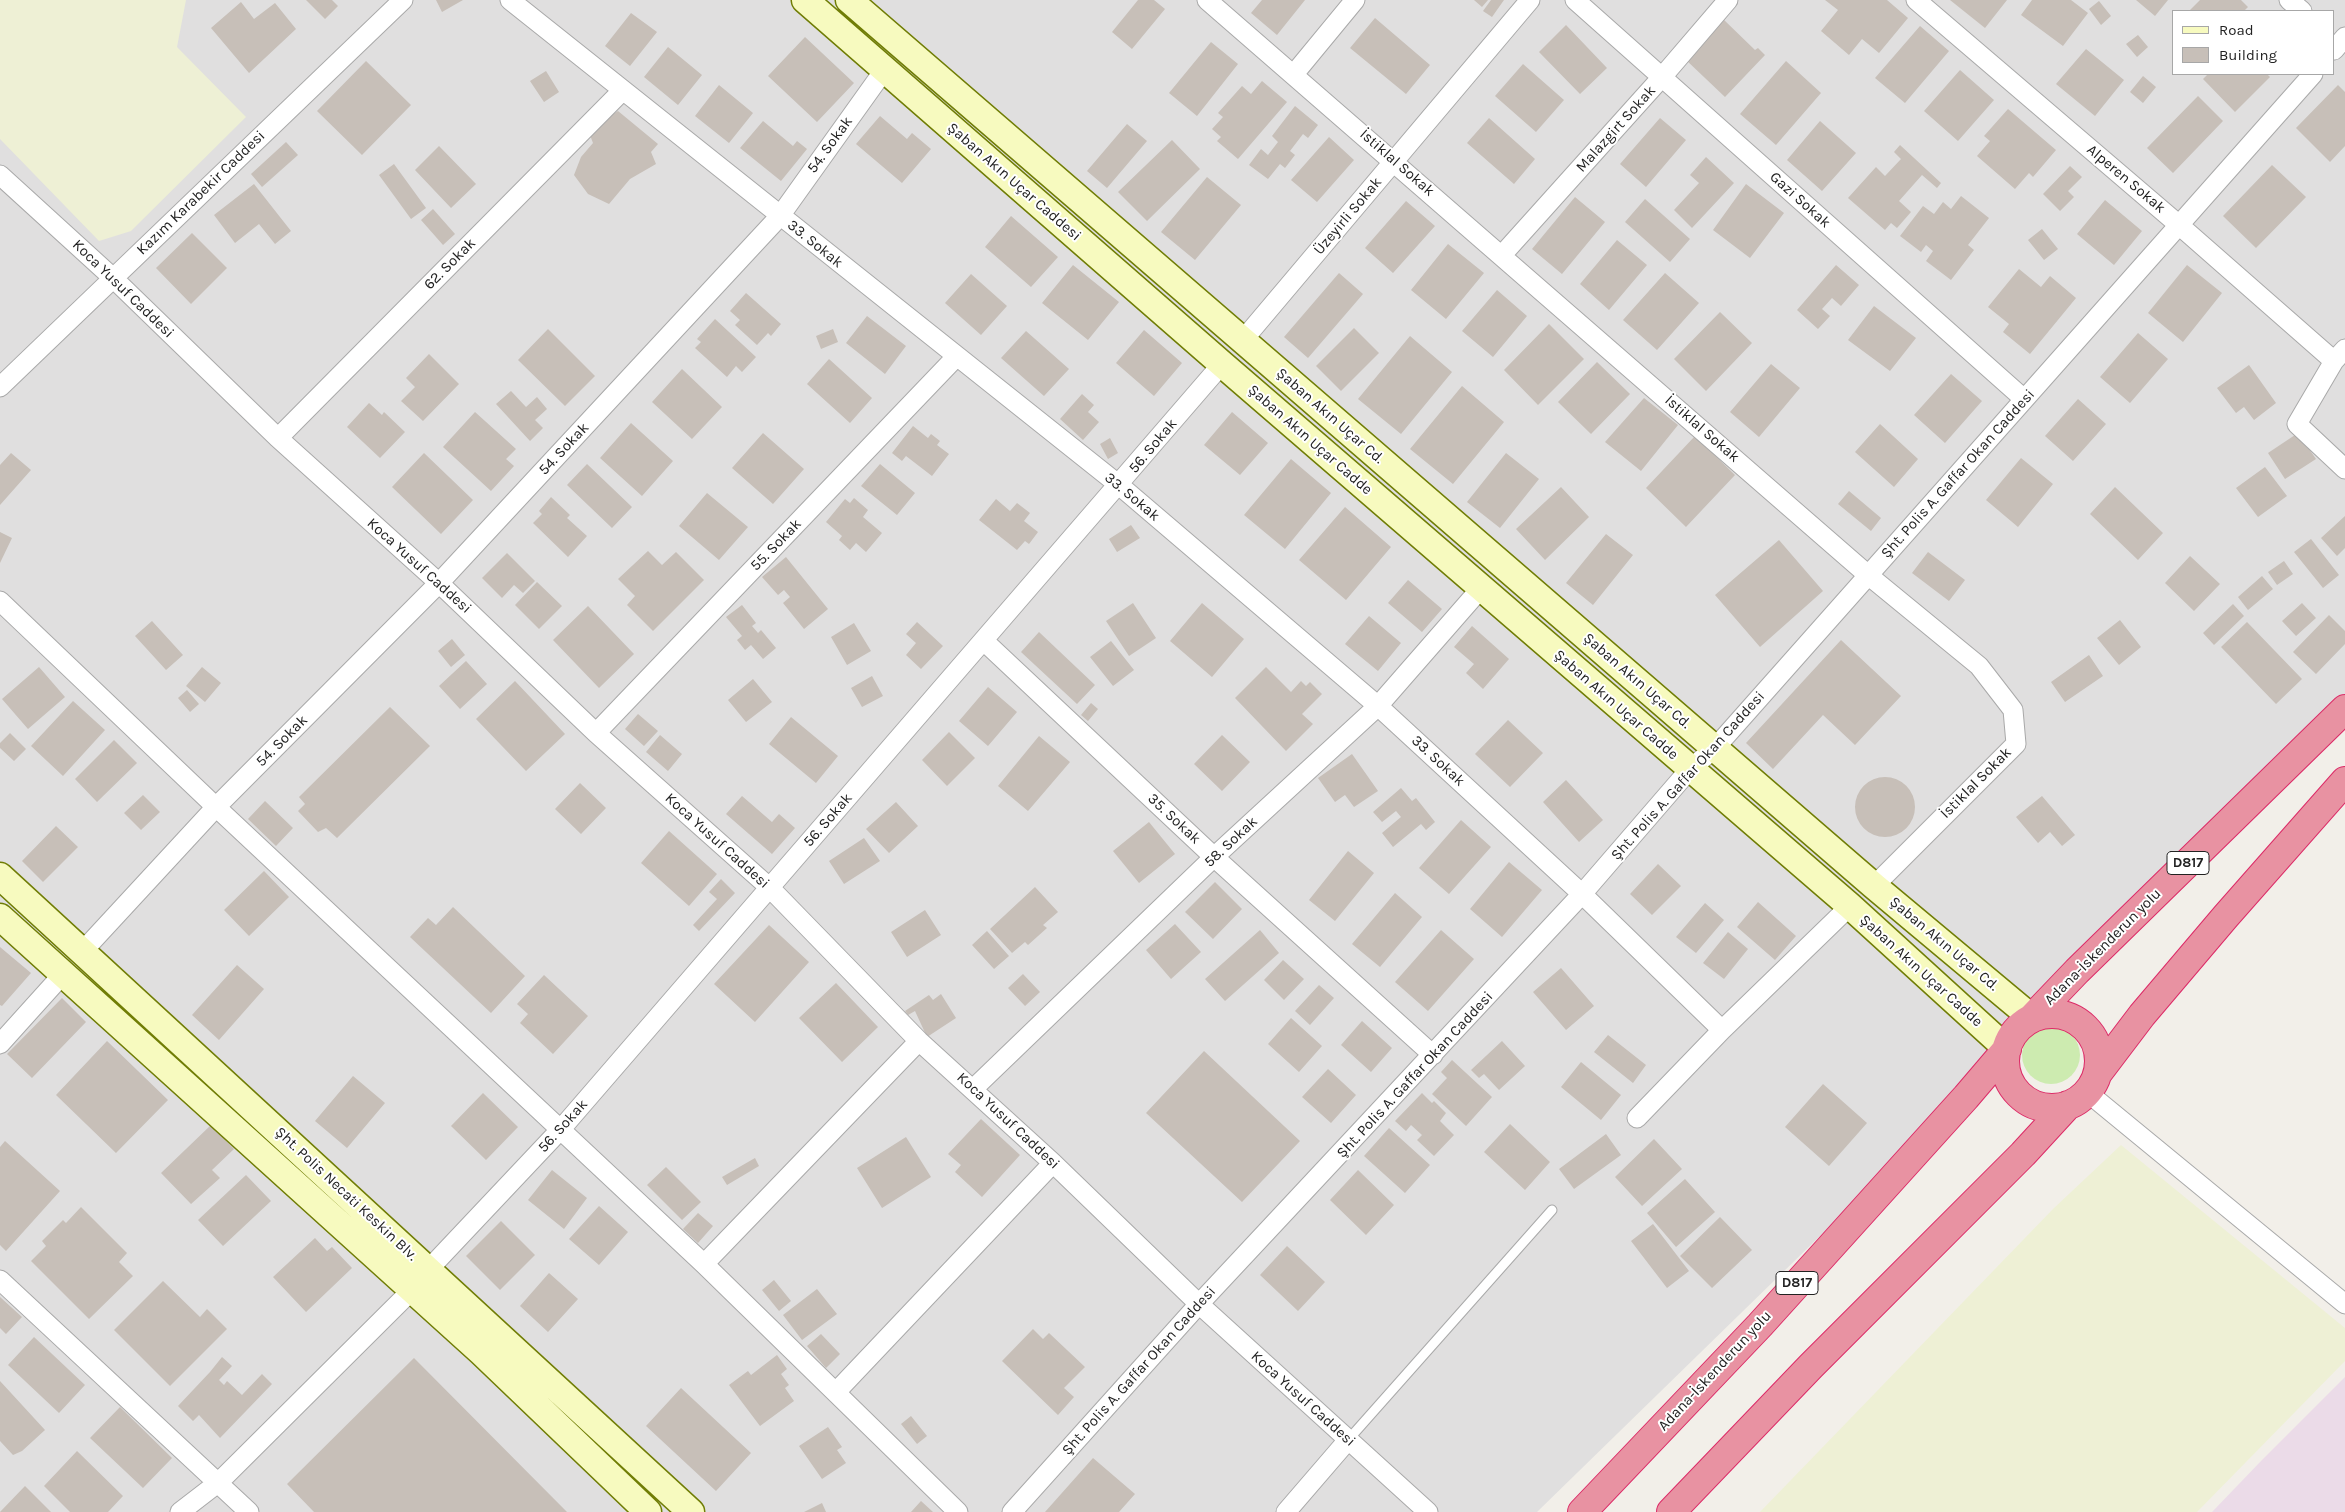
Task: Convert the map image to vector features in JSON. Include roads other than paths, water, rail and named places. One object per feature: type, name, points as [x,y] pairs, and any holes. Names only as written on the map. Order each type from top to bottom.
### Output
[{"type":"highway","name":"Adana-İskenderun yolu","points":[[2032,1018],[2077,971],[2345,709]]},
{"type":"highway","points":[[1672,1512],[1811,1366],[2023,1154],[2084,1090],[2142,1015],[2345,781]]},
{"type":"highway","points":[[2047,1014],[2062,1015],[2076,1020],[2087,1030],[2095,1043],[2099,1058],[2084,1090],[2051,1108],[2035,1105],[2022,1097],[2011,1085],[2006,1070],[2007,1049],[2010,1039],[2020,1026],[2032,1018],[2047,1014]]},
{"type":"highway","name":"Adana-İskenderun yolu","points":[[1582,1512],[1760,1325],[2007,1049]]},
{"type":"main road","name":"Şaban Akın Uçar Caddesi","points":[[805,0],[1222,364]]},
{"type":"main road","name":"Şaban Akın Uçar Caddesi","points":[[849,0],[1243,340]]},
{"type":"main road","points":[[1222,364],[1243,340]]},
{"type":"main road","name":"Şaban Akın Uçar Cd.","points":[[1243,340],[1874,886],[2032,1018]]},
{"type":"main road","name":"Şaban Akın Uçar Cadde","points":[[1222,364],[1850,906],[2007,1049]]},
{"type":"main road","name":"Şht. Polis Necati Keskin Blv.","points":[[0,876],[691,1512]]},
{"type":"main road","name":"Şht. Polis Necati Keskin Blv.","points":[[0,917],[412,1290],[648,1512]]},
{"type":"street","name":"Kazım Karabekir Caddesi","points":[[0,387],[403,0]]},
{"type":"street","name":"33. Sokak","points":[[510,0],[1119,486],[1378,706],[1582,894],[1722,1030]]},
{"type":"street","name":"İstiklal Sokak","points":[[1208,0],[1868,575],[1979,666],[2013,710],[2016,744],[1874,886]]},
{"type":"street","points":[[1294,74],[1355,0]]},
{"type":"street","name":"Üzeyirli Sokak","points":[[1243,340],[1530,0]]},
{"type":"street","name":"Gazi Sokak","points":[[1575,0],[2024,399]]},
{"type":"street","name":"Malazgirt Sokak","points":[[1502,255],[1662,77],[1728,0]]},
{"type":"street","name":"Alperen Sokak","points":[[1916,0],[2180,225],[2339,355]]},
{"type":"street","points":[[2289,0],[2301,10]]},
{"type":"street","name":"54. Sokak","points":[[82,952],[216,807],[439,583],[780,216],[885,69]]},
{"type":"street","name":"Şht. Polis A. Gaffar Okan Caddesi","points":[[1012,1512],[1199,1304],[1582,894],[1690,769],[1714,748],[2312,75]]},
{"type":"street","name":"62. Sokak","points":[[278,438],[622,90]]},
{"type":"street","name":"Koca Yusuf Caddesi","points":[[0,175],[112,278],[278,438],[439,583],[596,733],[770,887],[919,1041],[1053,1163],[1199,1304],[1428,1512]]},
{"type":"street","points":[[2339,355],[2297,424],[2345,469]]},
{"type":"street","name":"55. Sokak","points":[[596,733],[956,356]]},
{"type":"street","name":"56. Sokak","points":[[428,1270],[561,1129],[1119,486],[1222,364]]},
{"type":"street","name":"58. Sokak","points":[[973,1089],[1214,857],[1378,706],[1482,587]]},
{"type":"street","points":[[0,601],[216,807],[704,1264],[958,1512]]},
{"type":"street","name":"35. Sokak","points":[[984,640],[1214,857],[1433,1055]]},
{"type":"street","points":[[1637,1118],[1722,1030],[1850,906]]},
{"type":"street","points":[[0,1044],[64,974]]},
{"type":"street","points":[[704,1264],[919,1041]]},
{"type":"street","points":[[2084,1090],[2345,1304]]},
{"type":"street","points":[[836,1392],[1053,1163]]},
{"type":"street","points":[[0,1280],[249,1512]]},
{"type":"street","points":[[180,1512],[219,1482],[412,1290]]},
{"type":"street","points":[[1286,1512],[1348,1440]]},
{"type":"lane","points":[[1348,1440],[1552,1210]]}]
